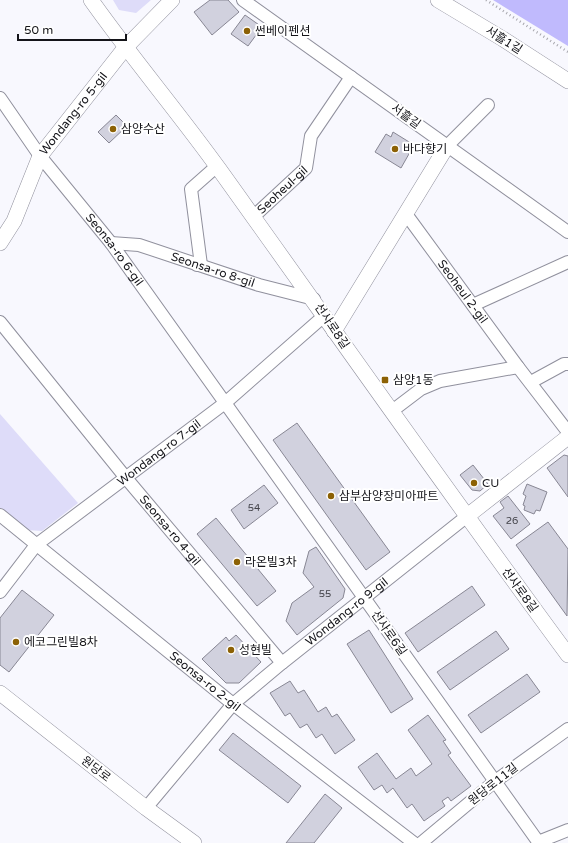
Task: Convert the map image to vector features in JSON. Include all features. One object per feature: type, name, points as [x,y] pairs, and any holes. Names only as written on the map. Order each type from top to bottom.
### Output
[{"type":"street","name":"선사로8길","points":[[91,0],[125,48],[217,166],[314,299],[334,331],[466,516],[568,655]]},
{"type":"street","name":"Wondang-ro 5-gil","points":[[0,243],[14,221],[40,156],[125,48],[172,0]]},
{"type":"street","name":"서흘길","points":[[243,0],[568,232]]},
{"type":"street","name":"서흘1길","points":[[438,0],[503,39],[568,81]]},
{"type":"street","name":"Seoheul-gil","points":[[253,217],[306,168],[311,136],[352,77]]},
{"type":"street","name":"Seonsa-ro 6-gil","points":[[0,98],[40,156],[111,243],[225,403]]},
{"type":"street","points":[[334,331],[447,146],[488,105]]},
{"type":"street","points":[[197,265],[201,265],[191,189],[217,166]]},
{"type":"street","name":"Seoheul 2-gil","points":[[406,214],[518,367],[568,432]]},
{"type":"street","name":"Seonsa-ro 8-gil","points":[[111,243],[139,246],[259,285],[314,299]]},
{"type":"street","points":[[473,305],[568,262]]},
{"type":"street","name":"Wondang-ro 7-gil","points":[[0,592],[36,545],[225,403],[324,316]]},
{"type":"street","name":"Seonsa-ro 4-gil","points":[[0,322],[126,478],[282,663]]},
{"type":"street","points":[[531,382],[564,364],[568,364]]},
{"type":"street","points":[[392,411],[421,389],[440,381],[518,367]]},
{"type":"street","name":"선사로6길","points":[[225,403],[494,782],[539,842]]},
{"type":"street","name":"Wondang-ro 9-gil","points":[[146,808],[233,704],[466,516],[568,437]]},
{"type":"street","name":"Seonsa-ro 2-gil","points":[[0,516],[233,704],[414,843]]},
{"type":"street","name":"원당로","points":[[0,693],[146,808],[194,843]]},
{"type":"street","name":"원당로11길","points":[[421,843],[494,782],[568,729]]},
{"type":"street","points":[[539,842],[568,830]]},
{"type":"path","points":[[486,0],[568,52]]},
{"type":"shaded area","points":[[113,0],[151,0],[136,13],[119,10]]},
{"type":"shaded area","points":[[493,0],[568,0],[568,46]]},
{"type":"shaded area","points":[[0,414],[78,503],[42,531],[26,530],[0,509]]},
{"type":"building","points":[[210,0],[228,0],[239,12],[212,35],[194,12]]},
{"type":"building","name":"썬베이펜션","points":[[245,15],[262,27],[248,46],[231,34]]},
{"type":"building","name":"삼양수산","points":[[116,115],[127,126],[109,143],[98,132]]},
{"type":"building","name":"바다향기","points":[[393,132],[414,145],[401,168],[375,152],[386,134],[391,137]]},
{"type":"building","name":"삼부삼양장미아파트","points":[[297,423],[390,552],[366,570],[273,440]]},
{"type":"building","points":[[564,455],[568,456],[568,497],[547,468]]},
{"type":"building","points":[[473,465],[488,484],[480,491],[472,490],[460,475]]},
{"type":"building","points":[[527,484],[547,492],[540,511],[536,510],[534,514],[524,510],[525,506],[523,505],[526,496],[523,494]]},
{"type":"building","points":[[264,485],[278,503],[244,529],[231,510]]},
{"type":"building","points":[[508,496],[530,524],[511,539],[493,516],[504,508],[500,502]]},
{"type":"building","name":"라온빌3차","points":[[216,518],[276,591],[257,606],[197,534]]},
{"type":"building","points":[[548,522],[568,549],[567,616],[516,545]]},
{"type":"building","points":[[316,547],[345,589],[343,598],[297,635],[286,621],[292,603],[314,587],[303,573],[309,551]]},
{"type":"building","points":[[472,586],[485,605],[418,652],[405,633]]},
{"type":"building","name":"에코그린빌8차","points":[[22,590],[54,615],[9,672],[0,665],[0,618]]},
{"type":"building","points":[[369,630],[413,699],[391,713],[347,644]]},
{"type":"building","points":[[496,631],[509,649],[450,690],[437,672]]},
{"type":"building","name":"성현빌","points":[[236,635],[261,662],[239,683],[226,683],[202,659],[226,637],[229,641]]},
{"type":"building","points":[[527,674],[540,692],[481,733],[468,715]]},
{"type":"building","points":[[290,681],[298,693],[304,690],[318,712],[326,707],[332,717],[337,714],[355,740],[335,754],[322,734],[316,738],[307,724],[300,728],[290,713],[285,716],[270,693]]},
{"type":"building","points":[[428,715],[446,740],[443,741],[451,753],[448,755],[471,786],[451,801],[448,797],[442,801],[445,806],[424,821],[412,804],[407,808],[393,788],[387,793],[382,785],[374,790],[358,767],[377,753],[396,779],[411,768],[416,776],[432,764],[408,730]]},
{"type":"building","points":[[233,733],[301,786],[288,803],[219,750]]},
{"type":"building","points":[[325,794],[342,808],[314,843],[286,843]]},
{"type":"place","name":"썬베이펜션","points":[[247,31]]},
{"type":"place","name":"삼양수산","points":[[113,129]]},
{"type":"place","name":"바다향기","points":[[395,149]]},
{"type":"place","name":"삼양1동","points":[[385,380]]},
{"type":"place","name":"CU","points":[[474,483]]},
{"type":"place","name":"삼부삼양장미아파트","points":[[331,496]]},
{"type":"place","name":"라온빌3차","points":[[237,562]]},
{"type":"place","name":"에코그린빌8차","points":[[16,642]]},
{"type":"place","name":"성현빌","points":[[231,650]]}]
